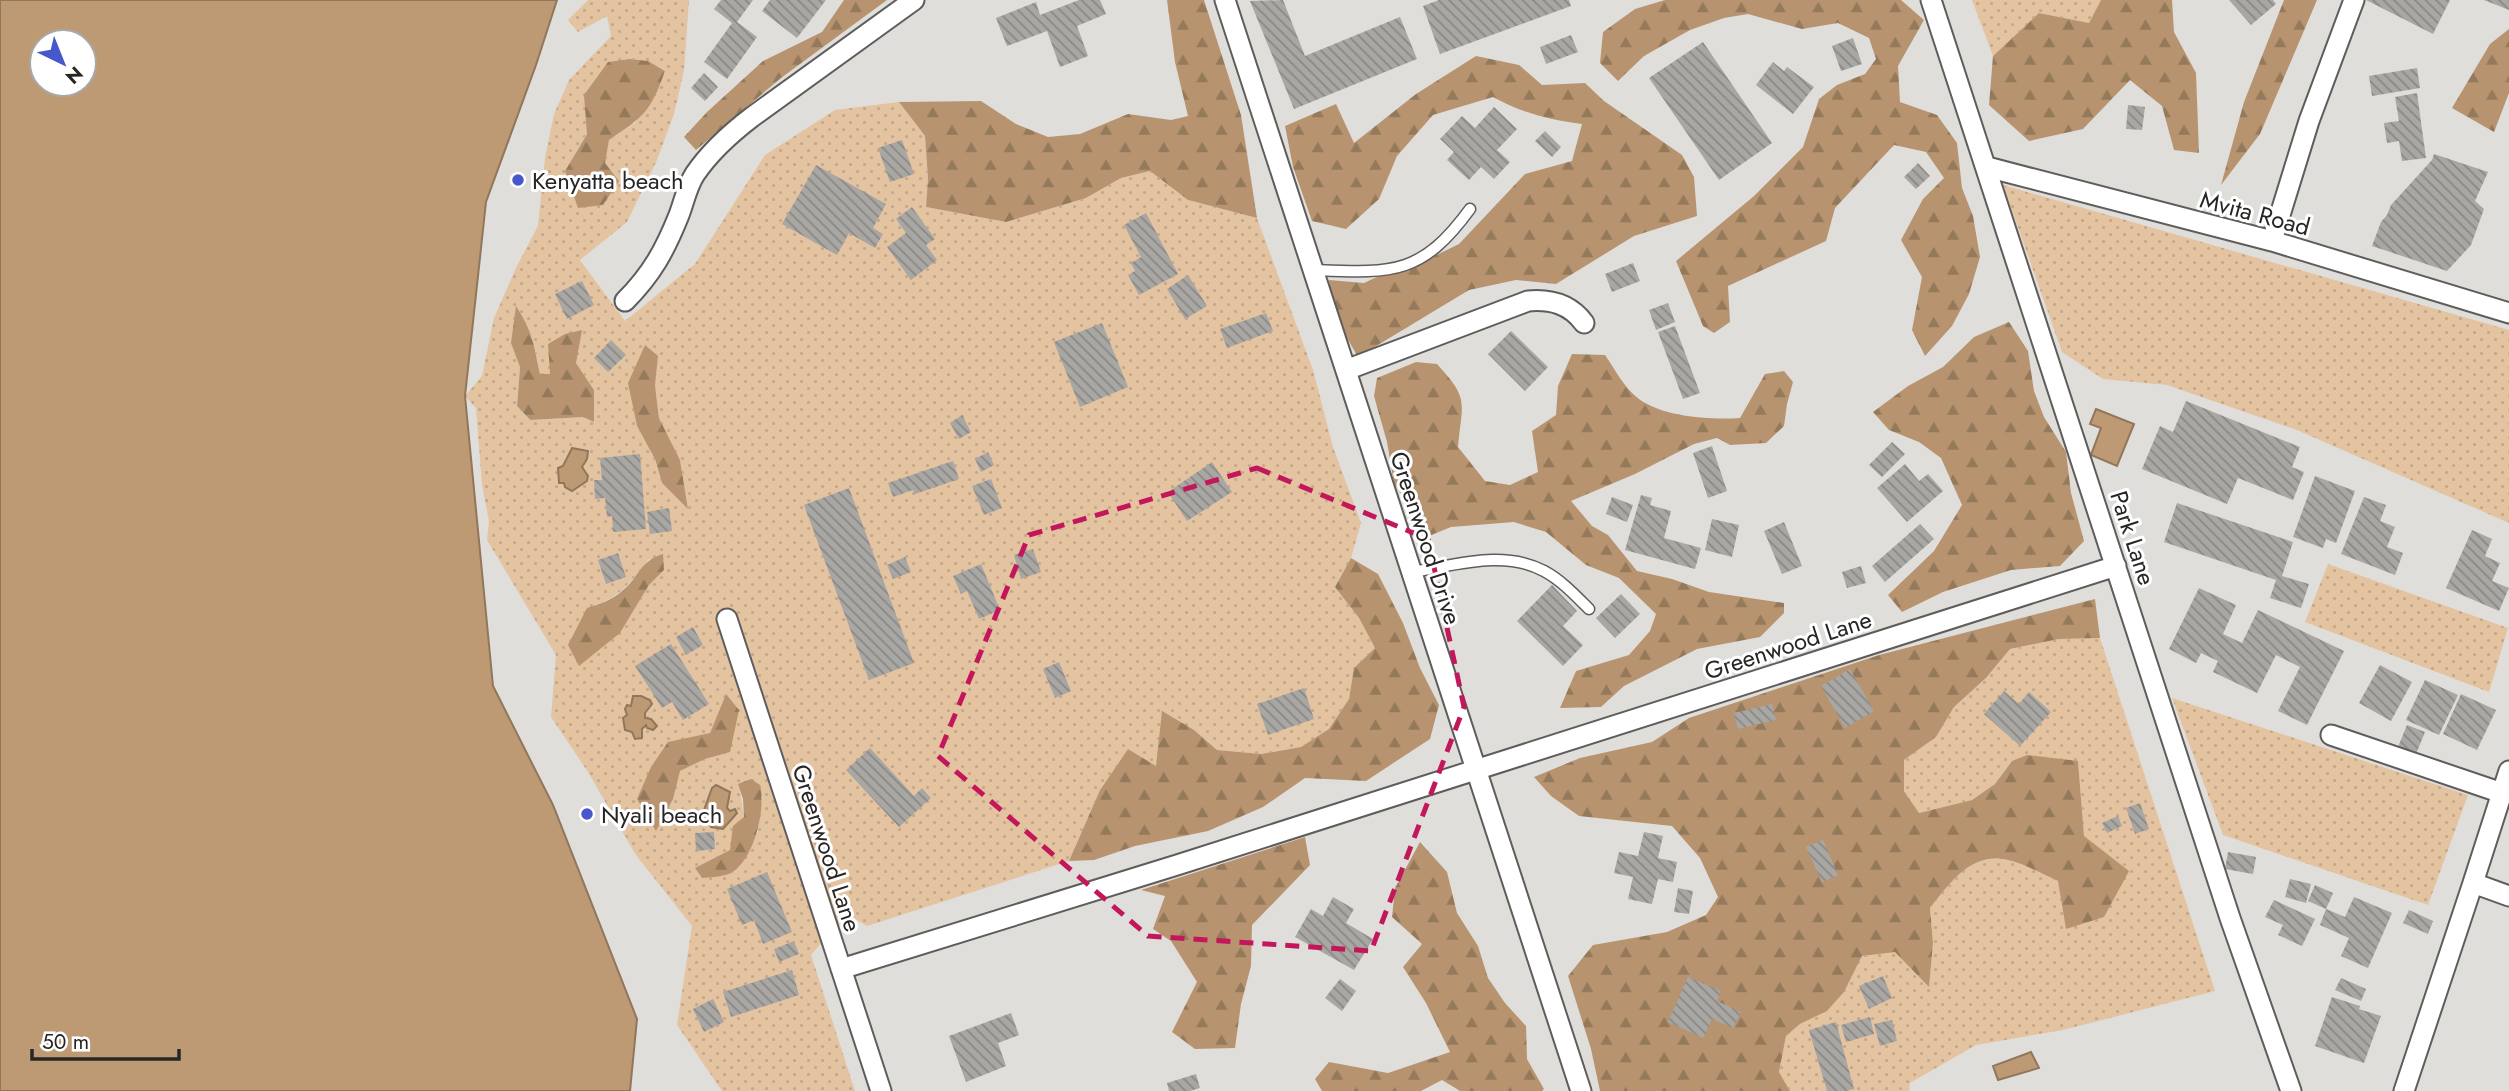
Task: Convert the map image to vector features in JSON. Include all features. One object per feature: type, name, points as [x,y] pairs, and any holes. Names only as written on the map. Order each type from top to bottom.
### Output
[{"type":"street","points":[[625,301],[645,282],[659,260],[693,177],[706,159],[752,117],[914,0]]},
{"type":"street","name":"Greenwood Drive","points":[[1225,0],[1581,1091]]},
{"type":"street","name":"Park Lane","points":[[1931,0],[2230,918],[2291,1091]]},
{"type":"street","points":[[2272,241],[2304,134],[2354,0]]},
{"type":"street","name":"Mvita Road","points":[[1987,167],[2272,241],[2509,313]]},
{"type":"street","points":[[1346,370],[1528,301],[1557,303],[1578,314],[1584,323]]},
{"type":"street","name":"Greenwood Lane","points":[[841,969],[1475,771],[2116,566]]},
{"type":"street","name":"Greenwood Lane","points":[[727,619],[881,1091]]},
{"type":"street","points":[[2331,735],[2502,793]]},
{"type":"street","points":[[2404,1091],[2509,771]]},
{"type":"street","points":[[2473,883],[2509,896]]},
{"type":"lane","points":[[1314,270],[1357,272],[1405,266],[1425,257],[1440,246],[1469,209]]},
{"type":"lane","points":[[1411,572],[1484,561],[1523,563],[1556,578],[1589,609]]},
{"type":"highlighted area","points":[[1257,468],[1428,539],[1464,707],[1371,951],[1148,936],[938,756],[1029,535]]},
{"type":"shaded area","points":[[0,0],[557,0],[486,202],[465,396],[493,686],[553,805],[637,1019],[630,1091],[0,1091]]},
{"type":"shaded area","points":[[588,0],[689,0],[684,71],[674,114],[657,160],[627,222],[580,260],[625,321],[695,264],[765,155],[835,110],[899,102],[925,136],[928,179],[926,207],[1006,222],[1086,198],[1121,178],[1150,171],[1188,200],[1257,218],[1313,370],[1333,447],[1361,523],[1351,558],[1335,587],[1359,618],[1375,648],[1354,668],[1349,699],[1329,730],[1301,747],[1261,754],[1217,750],[1194,730],[1156,767],[1128,749],[1100,790],[1069,861],[867,926],[847,914],[811,955],[855,1091],[722,1091],[677,1025],[692,926],[636,855],[588,772],[551,717],[556,655],[487,540],[489,521],[482,485],[476,408],[465,396],[482,376],[494,318],[538,226],[545,158],[554,114],[569,80],[611,36],[607,16],[578,32],[568,20]],"holes":[[[630,59],[648,61],[665,71],[635,123],[609,140],[604,163],[565,171]],[[516,307],[532,339],[540,374],[550,375],[576,363],[594,390],[594,422],[583,417],[529,420],[517,406],[520,366]],[[658,356],[655,386],[659,418],[680,460],[688,508],[662,483],[655,459],[637,426]],[[649,559],[664,570],[649,585],[620,633],[587,608],[607,600],[629,583]],[[726,694],[730,751],[680,771],[691,738],[710,733]],[[739,784],[763,797],[758,832],[702,878],[696,868],[730,850],[744,817]]]},
{"type":"shaded area","points":[[1972,0],[2101,0],[2089,23],[2039,13],[1993,56]]},
{"type":"shaded area","points":[[2003,185],[2509,330],[2509,523],[2297,430],[2167,385],[2103,379],[2062,352]]},
{"type":"shaded area","points":[[2096,409],[2134,424],[2117,466],[2091,455],[2101,428],[2090,424]]},
{"type":"shaded area","points":[[572,448],[588,451],[582,467],[588,476],[587,481],[572,491],[565,487],[564,483],[559,483],[558,468],[563,466]]},
{"type":"shaded area","points":[[2328,564],[2508,628],[2489,692],[2305,622]]},
{"type":"shaded area","points":[[2100,638],[2215,991],[2063,1030],[1976,1045],[1910,1083],[1909,1091],[1790,1091],[1779,1072],[1786,1036],[1800,1024],[1827,1011],[1844,992],[1862,956],[1895,951],[1929,986],[1933,943],[1930,908],[1963,871],[1983,860],[1995,858],[2021,864],[2058,881],[2084,836],[2078,761],[2012,761],[1995,784],[1972,800],[1919,813],[1904,791],[1904,760],[1936,737],[1954,707],[1986,678],[2010,649],[2059,639]]},
{"type":"shaded area","points":[[633,696],[650,700],[652,704],[645,713],[645,718],[651,719],[657,726],[653,730],[646,725],[642,729],[642,738],[635,739],[632,732],[625,730],[623,718],[627,715],[625,709],[627,705],[631,706]]},
{"type":"shaded area","points":[[2172,698],[2468,795],[2428,905],[2223,835]]},
{"type":"shaded area","points":[[716,785],[730,792],[727,808],[730,811],[735,809],[737,813],[723,829],[711,827],[704,810],[712,788]]},
{"type":"shaded area","points":[[2031,1052],[2039,1068],[1998,1080],[1993,1066]]},
{"type":"green space","points":[[844,0],[887,0],[781,78],[696,150],[684,137],[707,112],[763,61],[822,32]]},
{"type":"green space","points":[[1167,0],[1204,0],[1241,115],[1257,218],[1188,200],[1150,171],[1121,178],[1086,198],[1006,222],[926,207],[928,179],[925,136],[899,102],[981,101],[1016,124],[1048,137],[1080,134],[1128,114],[1171,120],[1188,116],[1175,62]]},
{"type":"green space","points":[[1665,0],[1901,0],[1924,20],[1898,66],[1900,102],[1937,115],[1957,143],[1962,188],[1973,216],[1980,257],[1969,294],[1952,326],[1925,356],[1912,330],[1922,277],[1901,240],[1923,199],[1944,178],[1926,152],[1894,145],[1835,208],[1826,241],[1728,286],[1730,322],[1714,333],[1703,326],[1676,261],[1754,196],[1803,147],[1819,99],[1837,85],[1865,74],[1876,59],[1869,38],[1838,23],[1802,29],[1748,14],[1724,18],[1690,30],[1644,56],[1618,81],[1600,63],[1603,32],[1635,9]]},
{"type":"green space","points":[[2101,0],[2172,0],[2174,32],[2196,73],[2199,153],[2174,150],[2162,106],[2130,80],[2083,129],[2029,141],[1989,105],[1993,56],[2039,13],[2089,23]]},
{"type":"green space","points":[[2284,0],[2317,0],[2260,134],[2221,185],[2244,102]]},
{"type":"green space","points":[[2509,29],[2509,93],[2494,132],[2452,108],[2490,44]]},
{"type":"green space","points":[[1476,56],[1519,65],[1542,85],[1585,83],[1604,101],[1682,155],[1694,177],[1697,216],[1634,236],[1556,284],[1516,280],[1469,290],[1358,357],[1332,312],[1329,280],[1364,283],[1381,275],[1410,268],[1459,244],[1525,174],[1572,161],[1582,124],[1536,115],[1493,97],[1433,115],[1397,156],[1379,199],[1346,229],[1312,221],[1293,167],[1285,126],[1336,104],[1354,143],[1416,94]]},
{"type":"green space","points":[[630,59],[648,61],[665,71],[645,112],[609,140],[605,163],[619,181],[603,205],[578,208],[565,171],[587,134],[584,95],[608,62]]},
{"type":"green space","points":[[516,306],[529,331],[540,374],[550,374],[548,344],[565,334],[582,330],[576,363],[594,390],[594,422],[583,417],[530,420],[517,406],[520,367],[511,343]]},
{"type":"green space","points":[[2009,322],[2028,351],[2034,391],[2044,417],[2066,452],[2071,493],[2084,541],[2060,566],[2011,570],[1943,592],[1902,612],[1888,595],[1934,551],[1962,505],[1941,458],[1919,442],[1889,430],[1873,412],[1908,386],[1943,367],[1974,337]]},
{"type":"green space","points":[[645,345],[658,356],[655,386],[659,418],[680,460],[688,509],[662,483],[655,459],[637,426],[628,383]]},
{"type":"green space","points":[[1572,354],[1605,355],[1624,384],[1639,399],[1661,410],[1688,416],[1740,418],[1765,374],[1784,371],[1793,382],[1784,426],[1766,443],[1730,445],[1717,438],[1694,444],[1635,474],[1571,501],[1592,526],[1608,535],[1637,571],[1672,579],[1709,592],[1784,603],[1784,613],[1760,637],[1697,649],[1624,686],[1601,707],[1560,708],[1576,671],[1629,655],[1650,631],[1656,614],[1619,578],[1586,565],[1546,532],[1514,522],[1451,527],[1429,536],[1394,483],[1387,442],[1374,396],[1377,378],[1416,362],[1437,364],[1459,394],[1462,410],[1458,447],[1485,481],[1510,485],[1538,472],[1532,431],[1556,415],[1558,386]]},
{"type":"green space","points":[[663,554],[664,570],[649,585],[620,633],[579,666],[568,645],[587,608],[618,594],[649,561]]},
{"type":"green space","points":[[1351,558],[1378,574],[1439,705],[1430,739],[1366,781],[1305,778],[1263,807],[1208,831],[1135,846],[1094,860],[1069,861],[1100,790],[1128,749],[1156,766],[1162,711],[1194,730],[1217,750],[1261,754],[1301,747],[1329,729],[1349,699],[1354,668],[1375,648],[1359,618],[1335,587]]},
{"type":"green space","points":[[2095,599],[2100,638],[2059,639],[2010,649],[1986,678],[1954,707],[1936,737],[1904,760],[1904,791],[1919,813],[1972,800],[1995,784],[2012,761],[2027,755],[2078,761],[2084,836],[2129,871],[2104,917],[2066,929],[2058,881],[2008,860],[1983,860],[1954,879],[1930,908],[1933,943],[1929,987],[1895,952],[1862,956],[1844,992],[1827,1011],[1800,1024],[1786,1036],[1779,1072],[1790,1091],[1600,1091],[1591,1049],[1568,976],[1593,945],[1667,932],[1706,915],[1718,897],[1700,858],[1672,826],[1579,816],[1551,796],[1534,777],[1580,758],[1652,742],[1689,718],[1879,655]]},
{"type":"green space","points":[[726,694],[739,710],[730,752],[705,759],[680,771],[673,799],[656,831],[637,799],[651,767],[668,742],[710,733]]},
{"type":"green space","points":[[751,779],[760,785],[761,806],[757,831],[748,854],[731,873],[702,878],[695,868],[730,850],[733,826],[744,817],[743,799],[738,784]]},
{"type":"green space","points":[[1305,837],[1310,865],[1252,925],[1251,966],[1241,1004],[1235,1048],[1195,1049],[1172,1032],[1197,982],[1171,941],[1153,929],[1165,896],[1141,890]]},
{"type":"green space","points":[[1420,842],[1447,872],[1457,913],[1478,946],[1488,978],[1505,1003],[1526,1026],[1527,1059],[1544,1089],[1542,1091],[1460,1091],[1442,1080],[1421,1091],[1322,1091],[1315,1079],[1329,1062],[1388,1073],[1450,1052],[1426,1003],[1403,967],[1422,944],[1392,917],[1395,888]]},
{"type":"building","points":[[721,0],[753,0],[737,22],[757,37],[727,79],[704,62],[732,23],[714,9]]},
{"type":"building","points":[[770,0],[826,0],[797,38],[762,11]]},
{"type":"building","points":[[1079,0],[1100,0],[1106,14],[1077,26],[1088,56],[1060,67],[1047,31],[1007,46],[996,18],[1036,2],[1040,15]]},
{"type":"building","points":[[1283,0],[1305,56],[1400,17],[1417,59],[1294,109],[1250,1]]},
{"type":"building","points":[[1439,0],[1569,0],[1571,6],[1440,54],[1423,6]]},
{"type":"building","points":[[2229,0],[2273,0],[2276,4],[2251,25]]},
{"type":"building","points":[[2366,0],[2450,0],[2433,34]]},
{"type":"building","points":[[2484,0],[2509,0],[2509,10]]},
{"type":"building","points":[[1571,35],[1578,52],[1546,64],[1540,47]]},
{"type":"building","points":[[1853,38],[1862,64],[1841,71],[1832,46]]},
{"type":"building","points":[[1703,42],[1772,143],[1719,180],[1649,78]]},
{"type":"building","points":[[1773,62],[1784,71],[1787,67],[1814,87],[1793,114],[1756,85]]},
{"type":"building","points":[[2417,68],[2420,88],[2372,96],[2369,76]]},
{"type":"building","points":[[704,73],[718,87],[705,101],[691,88]]},
{"type":"building","points":[[2417,93],[2426,158],[2402,161],[2399,141],[2387,143],[2384,123],[2399,121],[2395,97]]},
{"type":"building","points":[[2128,105],[2145,107],[2142,130],[2126,129]]},
{"type":"building","points":[[1494,107],[1517,129],[1497,150],[1510,162],[1494,179],[1481,167],[1469,180],[1447,160],[1454,152],[1440,139],[1462,116],[1475,128]]},
{"type":"building","points":[[1545,131],[1561,147],[1552,157],[1535,141]]},
{"type":"building","points":[[902,140],[914,174],[890,182],[878,148]]},
{"type":"building","points":[[2434,154],[2488,172],[2475,201],[2484,209],[2471,245],[2447,271],[2372,246],[2391,205],[2432,160]]},
{"type":"building","points":[[1918,163],[1930,176],[1916,189],[1904,177]]},
{"type":"building","points":[[816,165],[886,204],[873,228],[883,234],[875,248],[849,233],[837,255],[782,224]]},
{"type":"building","points":[[912,207],[935,239],[926,245],[937,260],[911,280],[887,247],[906,233],[896,219]]},
{"type":"building","points":[[1146,213],[1178,274],[1139,295],[1128,275],[1135,271],[1131,263],[1141,257],[1124,225]]},
{"type":"building","points":[[1633,263],[1640,281],[1612,292],[1605,274]]},
{"type":"building","points":[[1188,275],[1207,306],[1185,319],[1167,289]]},
{"type":"building","points":[[582,281],[594,305],[567,319],[555,294]]},
{"type":"building","points":[[1668,303],[1675,322],[1656,330],[1649,310]]},
{"type":"building","points":[[1266,313],[1273,331],[1227,348],[1220,329]]},
{"type":"building","points":[[1102,323],[1128,387],[1080,407],[1054,342]]},
{"type":"building","points":[[1675,326],[1700,393],[1683,399],[1658,332]]},
{"type":"building","points":[[1511,331],[1548,367],[1525,391],[1488,354]]},
{"type":"building","points":[[611,340],[626,355],[608,372],[594,358]]},
{"type":"building","points":[[2186,401],[2300,447],[2292,467],[2304,472],[2293,500],[2238,478],[2227,504],[2142,469],[2160,426],[2173,432]]},
{"type":"building","points":[[962,415],[971,432],[959,439],[950,423]]},
{"type":"building","points":[[1892,442],[1905,454],[1882,477],[1869,465]]},
{"type":"building","points":[[1712,446],[1727,491],[1708,498],[1693,453]]},
{"type":"building","points":[[988,452],[994,465],[981,472],[975,459]]},
{"type":"building","points":[[640,454],[646,529],[613,532],[612,516],[607,517],[605,498],[595,499],[594,480],[602,480],[600,458]]},
{"type":"building","points":[[953,461],[959,479],[915,494],[913,490],[893,497],[888,483]]},
{"type":"building","points":[[1212,462],[1232,492],[1187,521],[1168,492]]},
{"type":"building","points":[[1905,464],[1919,481],[1928,474],[1943,491],[1907,522],[1877,488]]},
{"type":"building","points":[[2315,476],[2355,491],[2336,543],[2326,539],[2323,548],[2293,537]]},
{"type":"building","points":[[991,479],[1002,508],[984,515],[972,486]]},
{"type":"building","points":[[849,488],[914,663],[869,680],[804,505]]},
{"type":"building","points":[[1641,495],[1652,498],[1650,505],[1671,511],[1664,538],[1701,548],[1695,569],[1625,550]]},
{"type":"building","points":[[1612,497],[1633,505],[1627,522],[1606,514]]},
{"type":"building","points":[[2364,497],[2386,505],[2380,521],[2395,527],[2387,547],[2403,553],[2395,575],[2341,554]]},
{"type":"building","points":[[2177,503],[2293,542],[2282,576],[2309,584],[2301,608],[2270,598],[2276,580],[2164,542]]},
{"type":"building","points":[[669,508],[672,531],[650,534],[647,512]]},
{"type":"building","points":[[1712,519],[1739,525],[1732,557],[1705,550]]},
{"type":"building","points":[[1784,522],[1802,566],[1782,574],[1764,531]]},
{"type":"building","points":[[1920,524],[1934,539],[1885,582],[1872,566]]},
{"type":"building","points":[[2472,530],[2492,539],[2485,556],[2500,563],[2492,581],[2509,588],[2499,611],[2446,588]]},
{"type":"building","points":[[1033,549],[1041,572],[1021,579],[1014,555]]},
{"type":"building","points":[[618,553],[626,577],[606,584],[598,560]]},
{"type":"building","points":[[905,557],[911,572],[893,579],[887,565]]},
{"type":"building","points":[[981,564],[1000,610],[979,619],[967,591],[961,594],[953,576]]},
{"type":"building","points":[[1861,566],[1866,583],[1847,588],[1842,572]]},
{"type":"building","points":[[1552,585],[1577,611],[1563,626],[1583,645],[1563,666],[1517,621]]},
{"type":"building","points":[[2199,588],[2236,605],[2223,634],[2242,643],[2258,610],[2344,651],[2307,725],[2278,711],[2300,667],[2276,655],[2257,693],[2213,672],[2218,661],[2201,653],[2196,663],[2169,649]]},
{"type":"building","points":[[1621,594],[1640,614],[1615,638],[1596,618]]},
{"type":"building","points":[[693,627],[703,645],[686,655],[676,637]]},
{"type":"building","points":[[671,644],[709,704],[683,720],[672,702],[662,708],[635,666]]},
{"type":"building","points":[[1059,662],[1071,691],[1055,698],[1043,669]]},
{"type":"building","points":[[2380,665],[2412,682],[2391,721],[2359,703]]},
{"type":"building","points":[[1850,669],[1874,711],[1845,728],[1821,686]]},
{"type":"building","points":[[2425,680],[2458,695],[2439,735],[2406,720]]},
{"type":"building","points":[[1304,688],[1314,719],[1268,735],[1257,704]]},
{"type":"building","points":[[2004,691],[2019,704],[2029,692],[2051,712],[2020,746],[1984,714]]},
{"type":"building","points":[[2461,694],[2496,710],[2477,750],[2443,734]]},
{"type":"building","points":[[1772,704],[1776,720],[1738,729],[1734,713]]},
{"type":"building","points":[[2407,725],[2425,732],[2416,754],[2398,747]]},
{"type":"building","points":[[870,748],[914,796],[922,788],[931,798],[899,827],[846,770]]},
{"type":"building","points":[[2140,803],[2149,829],[2135,834],[2126,808]]},
{"type":"building","points":[[2118,816],[2122,826],[2107,833],[2102,823]]},
{"type":"building","points":[[714,832],[715,849],[696,851],[695,833]]},
{"type":"building","points":[[1644,832],[1663,836],[1658,858],[1677,862],[1673,882],[1658,879],[1652,904],[1628,899],[1633,877],[1614,873],[1619,852],[1638,856]]},
{"type":"building","points":[[1823,840],[1838,875],[1822,882],[1806,847]]},
{"type":"building","points":[[2228,852],[2256,857],[2253,874],[2225,869]]},
{"type":"building","points":[[767,872],[792,932],[763,944],[754,920],[742,925],[727,889]]},
{"type":"building","points":[[2290,879],[2311,884],[2306,903],[2285,897]]},
{"type":"building","points":[[2315,885],[2333,893],[2326,909],[2308,901]]},
{"type":"building","points":[[1678,888],[1693,891],[1689,914],[1674,912]]},
{"type":"building","points":[[1333,897],[1354,909],[1346,923],[1373,939],[1354,970],[1295,937],[1311,909],[1323,916]]},
{"type":"building","points":[[2354,897],[2392,913],[2368,968],[2341,956],[2349,938],[2320,925],[2326,909],[2345,917]]},
{"type":"building","points":[[2274,900],[2315,919],[2302,946],[2278,935],[2283,925],[2265,917]]},
{"type":"building","points":[[2409,910],[2433,921],[2428,934],[2403,923]]},
{"type":"building","points":[[794,941],[799,954],[779,962],[774,949]]},
{"type":"building","points":[[792,970],[799,995],[731,1017],[723,992]]},
{"type":"building","points":[[1883,976],[1892,998],[1869,1009],[1859,986]]},
{"type":"building","points":[[1688,977],[1721,991],[1717,1001],[1741,1012],[1733,1028],[1712,1019],[1703,1038],[1668,1022]]},
{"type":"building","points":[[2341,978],[2366,989],[2361,1001],[2335,990]]},
{"type":"building","points":[[1340,979],[1356,991],[1342,1011],[1325,998]]},
{"type":"building","points":[[2332,997],[2381,1016],[2364,1063],[2315,1046]]},
{"type":"building","points":[[713,999],[724,1022],[704,1032],[693,1009]]},
{"type":"building","points":[[1011,1013],[1019,1035],[998,1043],[1006,1066],[966,1082],[949,1036]]},
{"type":"building","points":[[1870,1017],[1874,1034],[1846,1042],[1841,1025]]},
{"type":"building","points":[[1892,1020],[1897,1041],[1880,1046],[1874,1024]]},
{"type":"building","points":[[1836,1022],[1854,1089],[1846,1091],[1827,1091],[1809,1030]]},
{"type":"building","points":[[1196,1074],[1200,1088],[1169,1091],[1167,1083]]},
{"type":"place","name":"Kenyatta beach","points":[[518,180]]},
{"type":"place","name":"Nyali beach","points":[[587,814]]}]
